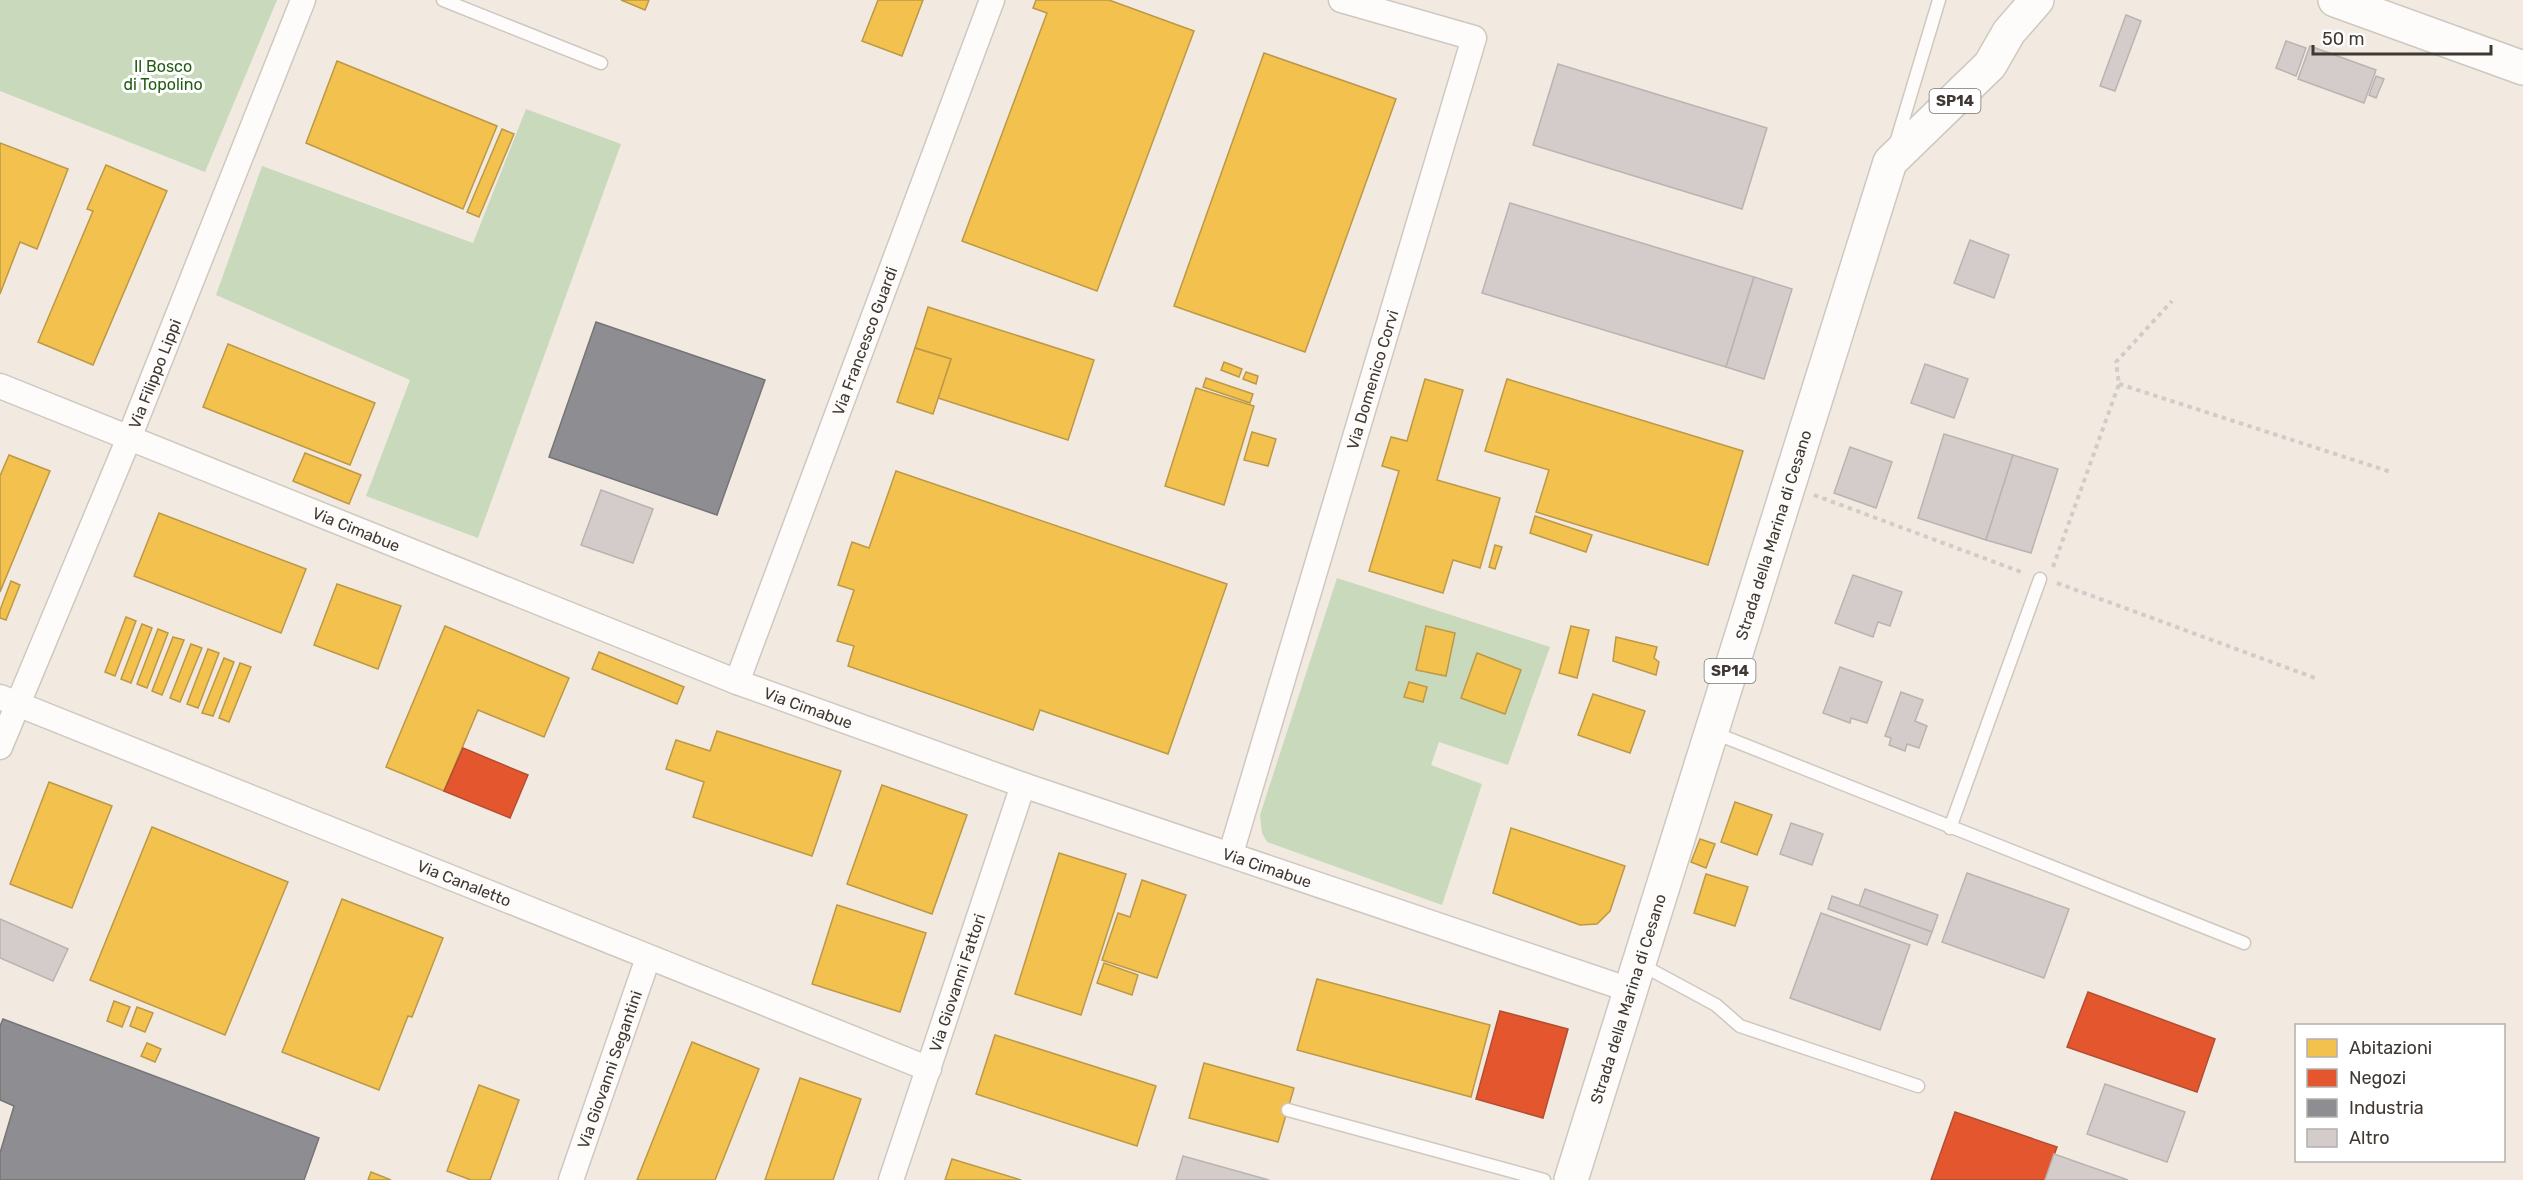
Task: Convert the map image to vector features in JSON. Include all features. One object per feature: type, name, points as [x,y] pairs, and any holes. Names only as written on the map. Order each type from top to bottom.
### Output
[{"type":"main road","name":"Strada della Marina di Cesano","points":[[2009,32],[2010,0]]},
{"type":"main road","name":"Strada della Marina di Cesano","points":[[1571,1180],[1890,162],[1990,65],[2009,32],[2037,0]]},
{"type":"main road","points":[[2335,0],[2523,68]]},
{"type":"street","name":"Via Filippo Lippi","points":[[0,747],[9,700],[129,438],[303,0]]},
{"type":"street","name":"Via Francesco Guardi","points":[[737,682],[992,0]]},
{"type":"street","name":"Via Domenico Corvi","points":[[1231,854],[1474,38],[1341,0]]},
{"type":"street","name":"Via Cimabue","points":[[0,386],[737,682],[1023,785],[1231,854],[1635,977]]},
{"type":"street","name":"Via Canaletto","points":[[9,700],[929,1069]]},
{"type":"street","name":"Via Giovanni Fattori","points":[[891,1180],[1023,785]]},
{"type":"street","name":"Via Giovanni Segantini","points":[[572,1180],[648,958]]},
{"type":"lane","points":[[443,0],[601,63]]},
{"type":"lane","points":[[1890,162],[1939,0]]},
{"type":"lane","points":[[1950,828],[2040,579]]},
{"type":"lane","points":[[1711,732],[2244,943]]},
{"type":"lane","points":[[1635,977],[1716,1005],[1740,1026],[1918,1086]]},
{"type":"lane","points":[[1288,1110],[1544,1180]]},
{"type":"path","points":[[2052,569],[2119,384],[2116,362],[2172,301]]},
{"type":"path","points":[[2119,384],[2391,472]]},
{"type":"green space","name":"Il Bosco di Topolino","points":[[0,0],[277,0],[205,172],[0,91]]},
{"type":"green space","points":[[526,109],[621,144],[478,538],[366,496],[410,380],[216,295],[262,166],[473,243]]},
{"type":"green space","points":[[1337,578],[1550,647],[1508,765],[1439,742],[1431,765],[1482,784],[1442,905],[1267,842],[1262,833],[1260,815]]},
{"type":"building: Abitazioni","points":[[621,0],[649,0],[645,10]]},
{"type":"building: Abitazioni","points":[[878,0],[923,0],[902,56],[862,41]]},
{"type":"building: Abitazioni","points":[[1036,0],[1109,0],[1194,31],[1097,291],[962,241],[1047,13],[1033,8]]},
{"type":"building: Abitazioni","points":[[1264,53],[1396,99],[1305,352],[1174,306]]},
{"type":"building: Abitazioni","points":[[337,61],[497,126],[463,209],[306,143]]},
{"type":"building: Abitazioni","points":[[502,129],[514,134],[479,217],[467,212]]},
{"type":"building: Abitazioni","points":[[0,143],[68,169],[37,249],[20,242],[0,294]]},
{"type":"building: Abitazioni","points":[[106,165],[167,191],[93,365],[38,342],[93,211],[87,209]]},
{"type":"building: Abitazioni","points":[[928,307],[1094,360],[1068,440],[938,398],[951,359],[915,348]]},
{"type":"building: Abitazioni","points":[[228,344],[375,403],[350,465],[203,407]]},
{"type":"building: Abitazioni","points":[[915,348],[951,359],[933,414],[897,402]]},
{"type":"building: Abitazioni","points":[[1224,362],[1242,369],[1239,377],[1221,370]]},
{"type":"building: Abitazioni","points":[[1246,372],[1258,376],[1256,384],[1243,379]]},
{"type":"building: Abitazioni","points":[[1206,378],[1253,394],[1250,403],[1203,387]]},
{"type":"building: Abitazioni","points":[[1425,379],[1463,390],[1437,480],[1500,498],[1480,568],[1453,560],[1443,593],[1369,571],[1399,471],[1382,466],[1391,437],[1407,441]]},
{"type":"building: Abitazioni","points":[[1507,379],[1743,451],[1708,565],[1536,512],[1549,470],[1485,451]]},
{"type":"building: Abitazioni","points":[[1196,388],[1254,406],[1224,505],[1165,486]]},
{"type":"building: Abitazioni","points":[[1252,432],[1276,439],[1268,466],[1244,460]]},
{"type":"building: Abitazioni","points":[[305,453],[361,475],[349,504],[293,481]]},
{"type":"building: Abitazioni","points":[[9,455],[50,471],[0,592],[0,476]]},
{"type":"building: Abitazioni","points":[[896,471],[1227,584],[1168,754],[1040,710],[1033,730],[848,666],[854,646],[837,641],[854,590],[838,585],[852,542],[869,548]]},
{"type":"building: Abitazioni","points":[[159,513],[306,569],[281,633],[134,576]]},
{"type":"building: Abitazioni","points":[[1535,516],[1592,535],[1586,552],[1530,533]]},
{"type":"building: Abitazioni","points":[[1495,545],[1502,547],[1495,569],[1489,567]]},
{"type":"building: Abitazioni","points":[[11,581],[20,585],[6,620],[0,618],[0,610]]},
{"type":"building: Abitazioni","points":[[337,584],[401,606],[378,669],[314,645]]},
{"type":"building: Abitazioni","points":[[126,617],[136,621],[115,676],[105,672]]},
{"type":"building: Abitazioni","points":[[142,624],[152,628],[131,683],[121,679]]},
{"type":"building: Abitazioni","points":[[445,626],[569,678],[544,737],[478,710],[444,791],[386,767]]},
{"type":"building: Abitazioni","points":[[1426,626],[1455,633],[1446,676],[1416,670]]},
{"type":"building: Abitazioni","points":[[1571,626],[1589,630],[1577,678],[1559,673]]},
{"type":"building: Abitazioni","points":[[158,629],[168,633],[147,688],[137,684]]},
{"type":"building: Abitazioni","points":[[173,637],[184,640],[162,695],[152,691]]},
{"type":"building: Abitazioni","points":[[1616,637],[1657,647],[1654,658],[1659,662],[1656,675],[1613,661]]},
{"type":"building: Abitazioni","points":[[191,644],[202,648],[180,702],[170,698]]},
{"type":"building: Abitazioni","points":[[208,649],[219,653],[198,708],[187,704]]},
{"type":"building: Abitazioni","points":[[599,652],[684,687],[677,704],[592,669]]},
{"type":"building: Abitazioni","points":[[1477,653],[1521,670],[1505,714],[1461,698]]},
{"type":"building: Abitazioni","points":[[224,658],[234,662],[213,716],[202,713]]},
{"type":"building: Abitazioni","points":[[240,663],[251,667],[229,722],[219,718]]},
{"type":"building: Abitazioni","points":[[1409,682],[1427,687],[1423,702],[1404,697]]},
{"type":"building: Abitazioni","points":[[1593,694],[1645,711],[1630,753],[1578,735]]},
{"type":"building: Abitazioni","points":[[717,731],[841,771],[812,856],[693,817],[704,782],[666,769],[676,740],[710,751]]},
{"type":"building: Abitazioni","points":[[49,782],[112,806],[72,908],[10,884]]},
{"type":"building: Abitazioni","points":[[882,785],[967,815],[932,914],[847,884]]},
{"type":"building: Abitazioni","points":[[1735,802],[1772,815],[1757,855],[1721,842]]},
{"type":"building: Abitazioni","points":[[152,827],[288,882],[225,1035],[90,980]]},
{"type":"building: Abitazioni","points":[[1511,828],[1625,866],[1610,911],[1597,924],[1580,925],[1493,893]]},
{"type":"building: Abitazioni","points":[[1700,839],[1715,844],[1706,868],[1691,862]]},
{"type":"building: Abitazioni","points":[[1059,853],[1126,874],[1081,1015],[1015,994]]},
{"type":"building: Abitazioni","points":[[1706,874],[1748,887],[1735,926],[1694,913]]},
{"type":"building: Abitazioni","points":[[1142,880],[1186,895],[1157,978],[1102,960],[1118,913],[1130,917]]},
{"type":"building: Abitazioni","points":[[342,899],[443,938],[412,1017],[408,1016],[379,1090],[282,1052]]},
{"type":"building: Abitazioni","points":[[837,905],[926,933],[900,1012],[812,984]]},
{"type":"building: Abitazioni","points":[[1104,963],[1138,975],[1132,995],[1097,983]]},
{"type":"building: Abitazioni","points":[[1317,979],[1490,1025],[1471,1097],[1297,1050]]},
{"type":"building: Abitazioni","points":[[114,1001],[130,1007],[122,1027],[107,1021]]},
{"type":"building: Abitazioni","points":[[137,1007],[153,1013],[145,1032],[130,1026]]},
{"type":"building: Abitazioni","points":[[995,1035],[1156,1086],[1137,1146],[976,1094]]},
{"type":"building: Abitazioni","points":[[692,1042],[759,1069],[715,1180],[637,1180]]},
{"type":"building: Abitazioni","points":[[147,1043],[161,1049],[155,1062],[141,1056]]},
{"type":"building: Abitazioni","points":[[1204,1063],[1294,1088],[1278,1142],[1189,1118]]},
{"type":"building: Abitazioni","points":[[800,1078],[861,1099],[833,1180],[765,1180]]},
{"type":"building: Abitazioni","points":[[479,1085],[519,1100],[490,1180],[471,1180],[447,1171]]},
{"type":"building: Abitazioni","points":[[952,1159],[1021,1180],[945,1180]]},
{"type":"building: Abitazioni","points":[[371,1172],[391,1180],[368,1180]]},
{"type":"building: Negozi","points":[[463,748],[528,775],[510,818],[444,791]]},
{"type":"building: Negozi","points":[[2088,992],[2215,1039],[2197,1092],[2067,1047]]},
{"type":"building: Negozi","points":[[1500,1011],[1568,1029],[1543,1118],[1476,1099]]},
{"type":"building: Negozi","points":[[1955,1112],[2057,1147],[2045,1180],[1931,1180]]},
{"type":"building: Industria","points":[[596,322],[765,380],[717,515],[549,457]]},
{"type":"building: Industria","points":[[3,1019],[319,1138],[304,1180],[0,1180],[0,1153],[14,1106],[0,1100],[0,1026]]},
{"type":"building: Altro","points":[[2126,15],[2141,21],[2115,91],[2100,86]]},
{"type":"building: Altro","points":[[2286,41],[2306,48],[2296,76],[2276,68]]},
{"type":"building: Altro","points":[[2310,46],[2376,70],[2364,103],[2298,79]]},
{"type":"building: Altro","points":[[1558,64],[1767,128],[1742,209],[1533,145]]},
{"type":"building: Altro","points":[[2376,76],[2384,79],[2376,98],[2369,95]]},
{"type":"building: Altro","points":[[1510,203],[1754,277],[1726,367],[1482,293]]},
{"type":"building: Altro","points":[[1970,240],[2009,255],[1994,298],[1954,283]]},
{"type":"building: Altro","points":[[1754,277],[1792,289],[1764,379],[1726,367]]},
{"type":"building: Altro","points":[[1925,364],[1968,379],[1954,418],[1911,403]]},
{"type":"building: Altro","points":[[1944,434],[2013,455],[1986,540],[1918,518]]},
{"type":"building: Altro","points":[[1850,447],[1892,462],[1876,508],[1834,493]]},
{"type":"building: Altro","points":[[2013,455],[2058,469],[2031,553],[1986,540]]},
{"type":"building: Altro","points":[[601,490],[653,509],[633,563],[581,545]]},
{"type":"building: Altro","points":[[1853,575],[1902,592],[1890,626],[1878,622],[1873,637],[1835,623]]},
{"type":"building: Altro","points":[[1840,667],[1882,682],[1867,723],[1851,718],[1850,723],[1823,713]]},
{"type":"building: Altro","points":[[1901,692],[1923,700],[1915,721],[1927,726],[1919,748],[1907,744],[1905,751],[1889,745],[1891,738],[1885,736]]},
{"type":"building: Altro","points":[[1791,823],[1823,834],[1812,865],[1780,854]]},
{"type":"building: Altro","points":[[1967,873],[2069,909],[2044,978],[1942,942]]},
{"type":"building: Altro","points":[[1865,889],[1938,915],[1932,932],[1859,906]]},
{"type":"building: Altro","points":[[1832,896],[1932,932],[1927,945],[1828,909]]},
{"type":"building: Altro","points":[[1821,913],[1910,945],[1880,1030],[1790,998]]},
{"type":"building: Altro","points":[[0,919],[68,949],[53,981],[0,958]]},
{"type":"building: Altro","points":[[2105,1084],[2185,1112],[2167,1162],[2087,1134]]},
{"type":"building: Altro","points":[[2054,1154],[2128,1180],[2045,1180]]},
{"type":"building: Altro","points":[[1183,1156],[1269,1180],[1176,1180]]}]
